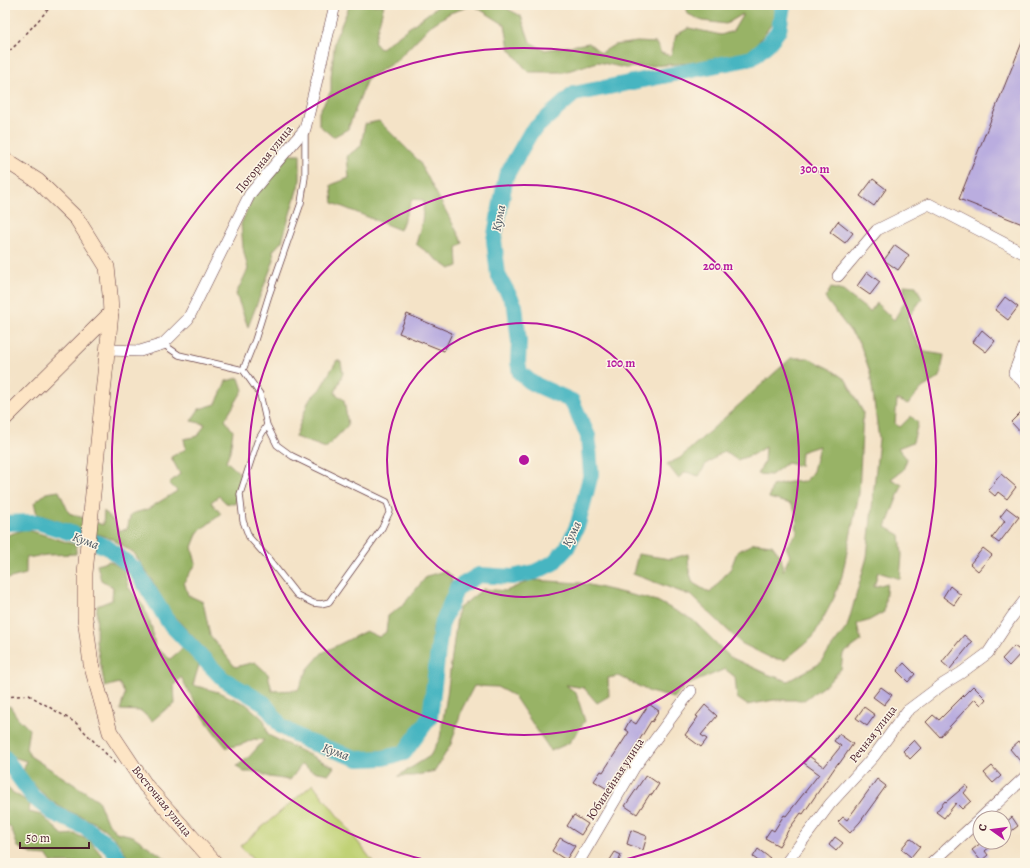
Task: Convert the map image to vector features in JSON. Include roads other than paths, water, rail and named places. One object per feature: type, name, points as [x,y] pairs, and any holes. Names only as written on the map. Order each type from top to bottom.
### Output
[{"type":"street","name":"Погорная улица","points":[[163,344],[188,319],[250,194],[305,129],[335,5]]},
{"type":"street","name":"Восточная улица","points":[[6,162],[38,181],[77,218],[107,267],[111,313],[85,573],[85,618],[91,664],[110,732],[146,786],[215,863]]},
{"type":"street","points":[[838,276],[876,230],[929,204],[1025,254]]},
{"type":"street","points":[[5,418],[111,313]]},
{"type":"street","points":[[108,350],[140,351],[163,344]]},
{"type":"street","points":[[1025,344],[1014,373],[1025,384]]},
{"type":"street","name":"Речная улица","points":[[786,863],[830,804],[874,756],[907,711],[988,653],[1025,600]]},
{"type":"street","name":"Юбилейная улица","points":[[578,863],[634,768],[691,691]]},
{"type":"street","points":[[989,810],[1025,777]]},
{"type":"street","points":[[932,863],[972,826]]},
{"type":"lane","points":[[243,370],[255,340],[301,203],[305,178],[305,129]]},
{"type":"lane","points":[[163,344],[179,355],[243,370],[260,394],[267,425],[277,445],[292,456],[387,502],[390,511],[382,528],[329,602],[314,603],[297,595],[249,537],[242,521],[240,494],[257,442],[267,425]]},
{"type":"waterway","name":"Кума","points":[[5,523],[37,522],[107,547],[135,569],[169,623],[223,679],[264,703],[281,726],[306,741],[359,759],[383,758],[404,753],[430,717],[441,626],[457,588],[479,575],[512,577],[535,572],[553,563],[567,548],[578,524],[591,474],[588,436],[572,401],[532,383],[520,373],[518,362],[519,342],[515,306],[498,275],[494,240],[506,176],[531,132],[574,94],[752,58],[768,44],[779,30],[783,5]]},
{"type":"waterway","name":"Кума","points":[[5,758],[33,797],[53,813],[86,828],[110,846],[122,863]]}]
